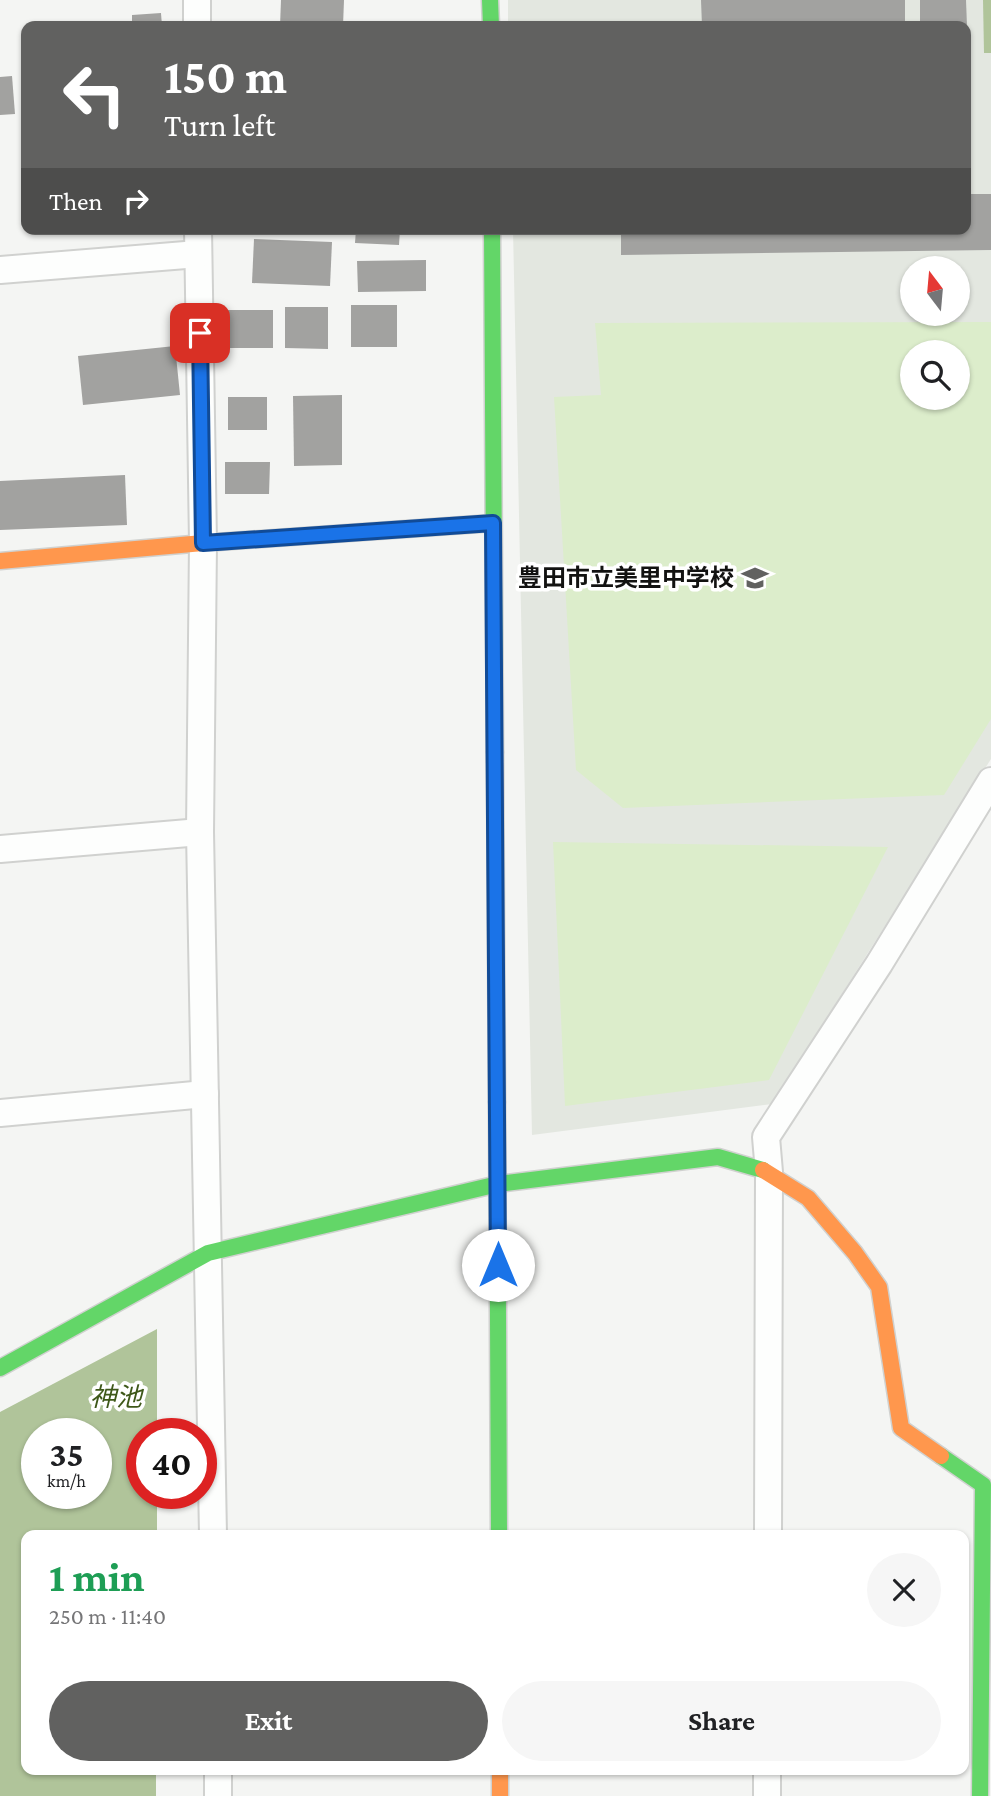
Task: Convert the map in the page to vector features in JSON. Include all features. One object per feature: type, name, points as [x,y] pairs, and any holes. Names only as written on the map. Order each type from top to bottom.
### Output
[{"type":"street","points":[[197,0],[197,21]]},
{"type":"street","points":[[490,0],[491,21]]},
{"type":"street","points":[[492,235],[499,1530]]},
{"type":"street","points":[[0,270],[198,242],[203,543],[200,832],[213,1530]]},
{"type":"street","points":[[0,561],[203,543],[493,523]]},
{"type":"street","points":[[768,1530],[769,1172],[766,1137],[879,964],[991,782]]},
{"type":"street","points":[[0,849],[200,832]]},
{"type":"street","points":[[0,1113],[205,1094]]},
{"type":"street","points":[[0,1368],[208,1252],[498,1184],[718,1157],[769,1172],[808,1198],[855,1253],[879,1287],[901,1428],[983,1485],[980,1796]]},
{"type":"street","points":[[218,1775],[218,1796]]},
{"type":"street","points":[[500,1775],[500,1796]]},
{"type":"street","points":[[767,1796],[768,1775]]},
{"type":"shaded area","name":"豊田市立美里中学校","points":[[508,0],[991,0],[991,759],[772,1104],[532,1135],[513,235],[971,235],[971,21],[508,21]]},
{"type":"shaded area","points":[[900,322],[900,326],[970,326],[970,322],[991,322],[991,719],[944,795],[623,808],[576,770],[554,397],[601,395],[595,323]]},
{"type":"shaded area","points":[[553,842],[888,847],[769,1080],[565,1106]]},
{"type":"water","points":[[983,0],[991,0],[991,53],[984,53]]},
{"type":"water","name":"神池","points":[[157,1329],[157,1418],[126,1418],[126,1509],[157,1509],[157,1530],[21,1530],[21,1775],[156,1775],[156,1796],[0,1796],[0,1412]]},
{"type":"building","points":[[281,0],[344,0],[343,21],[280,21]]},
{"type":"building","points":[[701,0],[905,0],[905,21],[702,21]]},
{"type":"building","points":[[920,0],[966,0],[967,21],[920,21]]},
{"type":"building","points":[[161,13],[162,21],[132,21],[132,15]]},
{"type":"building","points":[[12,76],[15,114],[0,115],[0,77]]},
{"type":"building","points":[[971,194],[991,194],[991,250],[621,255],[621,235],[971,235]]},
{"type":"building","points":[[356,235],[400,235],[399,245],[355,243]]},
{"type":"building","points":[[254,239],[332,242],[330,286],[252,283]]},
{"type":"building","points":[[426,260],[426,291],[358,292],[357,261]]},
{"type":"building","points":[[351,305],[397,305],[397,347],[351,347]]},
{"type":"building","points":[[285,307],[328,307],[328,349],[285,348]]},
{"type":"building","points":[[222,310],[273,310],[273,348],[222,348]]},
{"type":"building","points":[[175,346],[180,395],[83,405],[78,356]]},
{"type":"building","points":[[342,395],[342,465],[294,466],[293,396]]},
{"type":"building","points":[[228,397],[267,397],[267,430],[228,430]]},
{"type":"building","points":[[225,462],[270,462],[269,494],[225,494]]},
{"type":"building","points":[[125,475],[127,525],[0,530],[0,481]]},
{"type":"traffic: fast","points":[[490,0],[491,21]]},
{"type":"traffic: fast","points":[[492,235],[495,752]]},
{"type":"traffic: fast","points":[[497,1102],[499,1530]]},
{"type":"traffic: fast","points":[[0,1368],[208,1253],[498,1184],[718,1157],[763,1170]]},
{"type":"traffic: fast","points":[[941,1456],[983,1485],[980,1796]]},
{"type":"traffic: slow","points":[[0,561],[203,543],[493,523]]},
{"type":"traffic: slow","points":[[763,1170],[808,1198],[855,1253],[879,1287],[901,1428],[941,1456]]},
{"type":"traffic: slow","points":[[500,1775],[500,1796]]},
{"type":"traffic: jam","points":[[495,752],[497,1102]]},
{"type":"place","name":"豊田市立美里中学校","points":[[755,578]]},
{"type":"route","points":[[200,333],[203,543],[493,523],[498,1265]]}]
